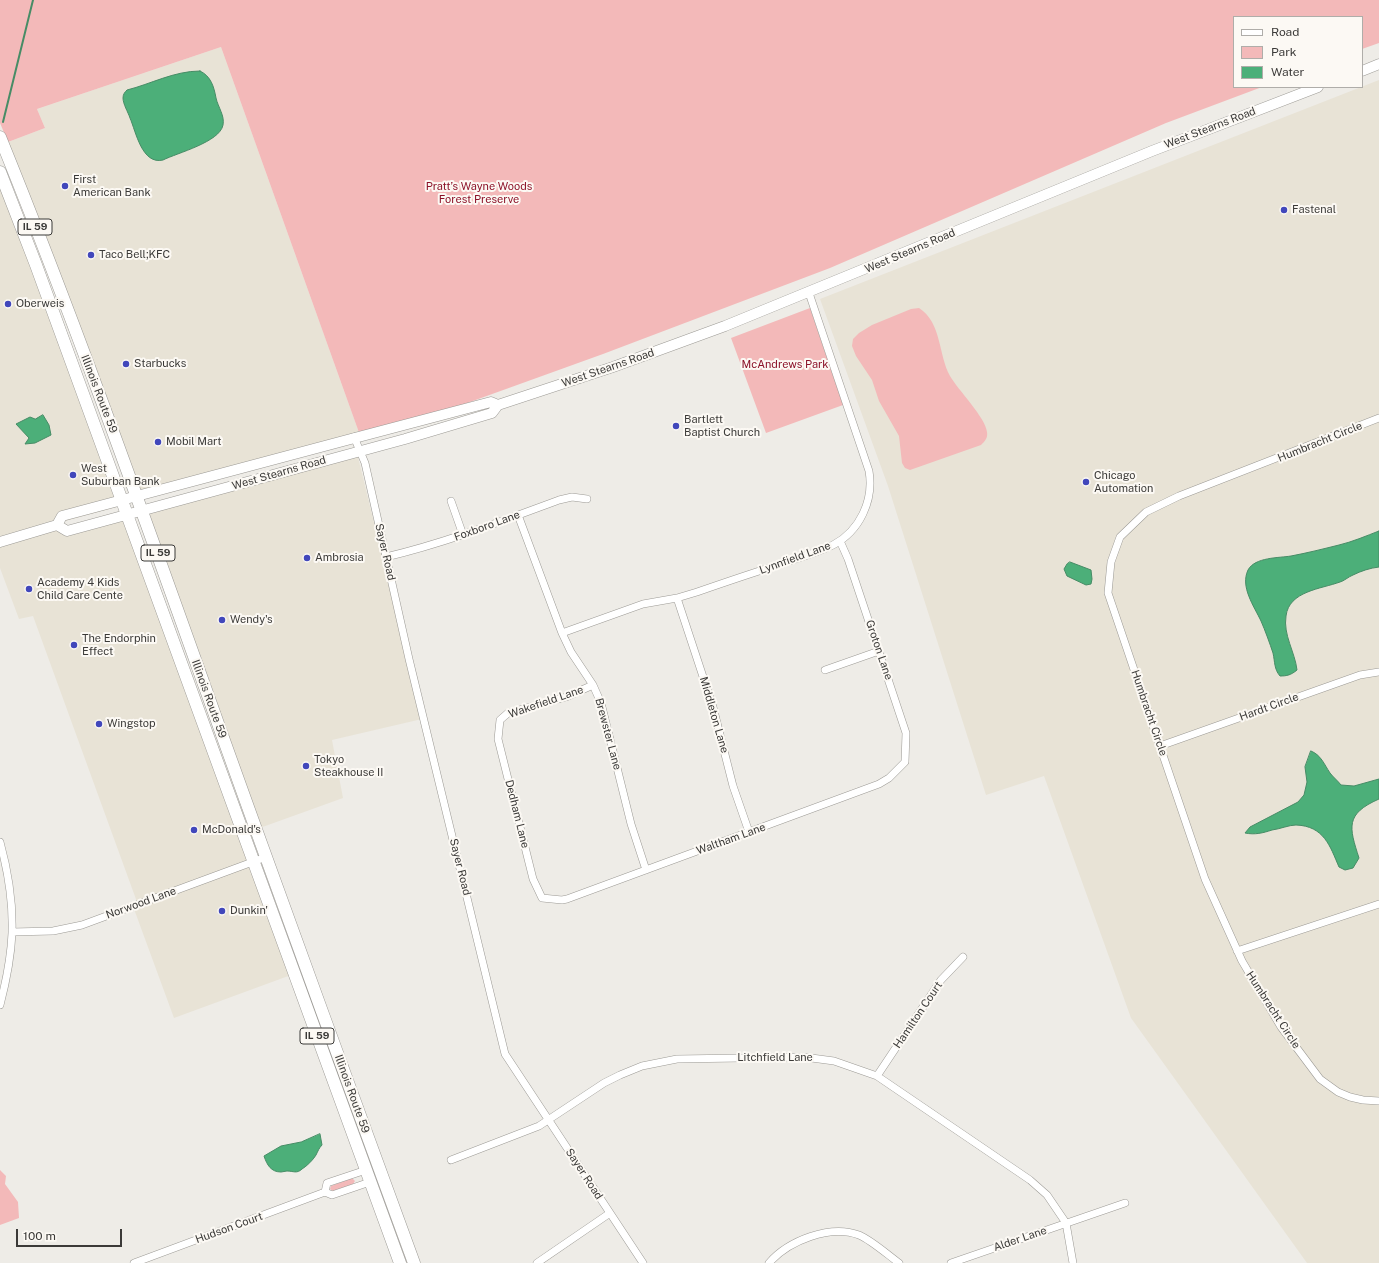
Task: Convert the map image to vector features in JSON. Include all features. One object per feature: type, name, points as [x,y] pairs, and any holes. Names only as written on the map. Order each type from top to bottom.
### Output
[{"type":"main road","points":[[1363,71],[1379,64]]},
{"type":"main road","name":"West Stearns Road","points":[[57,525],[67,531],[360,451],[492,413],[498,405],[663,349],[809,293],[1152,151],[1315,88]]},
{"type":"main road","name":"Illinois Route 59","points":[[0,137],[6,167],[105,408],[414,1263]]},
{"type":"main road","name":"Illinois Route 59","points":[[0,172],[36,265],[400,1263]]},
{"type":"main road","name":"West Stearns Road","points":[[0,542],[57,525],[62,516],[354,437],[491,402],[498,405]]},
{"type":"street","name":"Lynnfield Lane","points":[[562,633],[643,604],[677,598],[698,592],[818,551],[840,541],[851,531],[864,512],[870,491],[870,477],[864,452],[809,293]]},
{"type":"street","name":"Humbracht Circle","points":[[1379,418],[1179,496],[1146,512],[1120,537],[1111,562],[1108,593],[1205,879],[1237,951],[1254,984],[1281,1027],[1320,1078],[1338,1092],[1350,1097],[1379,1101]]},
{"type":"street","name":"Sayer Road","points":[[354,437],[365,464],[416,688],[505,1054],[644,1263]]},
{"type":"street","name":"Foxboro Lane","points":[[386,557],[463,535],[559,500],[572,497],[587,499]]},
{"type":"street","points":[[451,501],[463,535]]},
{"type":"street","name":"Brewster Lane","points":[[518,515],[562,633],[571,652],[593,685],[603,710],[631,824],[646,870]]},
{"type":"street","name":"Groton Lane","points":[[840,541],[848,559],[905,727],[906,739],[904,762]]},
{"type":"street","name":"Middleton Lane","points":[[677,598],[713,707],[733,786],[749,832]]},
{"type":"street","points":[[826,670],[879,651]]},
{"type":"street","name":"Hardt Circle","points":[[1160,746],[1360,675],[1379,672]]},
{"type":"street","name":"Wakefield Lane","points":[[500,720],[508,713],[566,697],[593,685]]},
{"type":"street","name":"Dedham Lane","points":[[500,720],[498,739],[533,879],[542,898],[549,899]]},
{"type":"street","name":"Waltham Lane","points":[[549,899],[567,899],[879,784],[889,778],[904,762]]},
{"type":"street","points":[[0,842],[8,877],[12,932],[8,967],[0,1005]]},
{"type":"street","name":"Norwood Lane","points":[[12,932],[53,931],[82,925],[266,857]]},
{"type":"street","points":[[1237,951],[1379,904]]},
{"type":"street","name":"Hamilton Court","points":[[877,1076],[941,980],[963,957]]},
{"type":"street","name":"Litchfield Lane","points":[[451,1160],[539,1126],[604,1083],[642,1066],[666,1060],[690,1059],[804,1057],[834,1061],[877,1076],[1030,1180],[1047,1195],[1066,1224],[1073,1263]]},
{"type":"street","name":"Hudson Court","points":[[325,1192],[327,1183],[366,1170]]},
{"type":"street","name":"Hudson Court","points":[[134,1263],[325,1192],[332,1195],[370,1182]]},
{"type":"street","name":"Alder Lane","points":[[951,1263],[1125,1203]]},
{"type":"street","points":[[537,1263],[610,1213]]},
{"type":"street","points":[[769,1263],[786,1248],[811,1236],[839,1232],[859,1235],[899,1263]]},
{"type":"shaded area","points":[[221,47],[362,441],[139,500],[8,142],[45,128],[37,109]]},
{"type":"shaded area","points":[[1379,80],[1379,1263],[1307,1263],[1131,1018],[1044,776],[986,795],[888,486],[820,299],[1359,88],[1363,88],[1363,86]]},
{"type":"shaded area","points":[[0,182],[120,506],[0,539]]},
{"type":"shaded area","points":[[356,449],[422,719],[332,740],[343,798],[257,829],[140,507]]},
{"type":"shaded area","points":[[122,511],[249,861],[137,902],[33,616],[19,619],[0,568],[0,545]]},
{"type":"shaded area","points":[[251,865],[291,975],[174,1018],[134,909]]},
{"type":"green space","name":"Pratt’s Wayne Woods Forest Preserve","points":[[0,0],[1379,0],[1379,43],[1363,49],[1363,16],[1233,16],[1233,88],[1259,88],[1166,123],[830,268],[603,354],[362,441],[221,47],[37,109],[45,128],[8,142],[0,123]]},
{"type":"green space","name":"McAndrews Park","points":[[810,308],[843,405],[766,433],[731,338]]},
{"type":"green space","points":[[919,308],[932,322],[939,339],[943,358],[950,376],[982,419],[987,436],[981,445],[910,470],[905,468],[902,463],[899,436],[879,401],[872,380],[856,356],[852,346],[853,339],[859,333],[872,325],[911,309]]},
{"type":"green space","points":[[0,1170],[6,1176],[5,1184],[18,1202],[19,1218],[0,1225]]},
{"type":"green space","points":[[352,1178],[355,1181],[353,1184],[333,1191],[330,1189],[331,1186]]},
{"type":"water","points":[[200,71],[207,76],[213,86],[223,118],[223,125],[220,131],[206,142],[163,160],[150,158],[145,153],[138,139],[124,103],[124,93],[127,90],[172,75]]},
{"type":"water","points":[[43,415],[49,425],[51,435],[35,443],[25,444],[29,438],[16,424],[30,417],[35,419]]},
{"type":"water","points":[[1379,531],[1379,567],[1362,571],[1342,581],[1307,592],[1293,601],[1288,608],[1286,616],[1286,630],[1297,670],[1289,675],[1280,676],[1276,668],[1273,653],[1266,633],[1247,590],[1246,576],[1248,570],[1251,566],[1262,560],[1297,555],[1339,545]]},
{"type":"water","points":[[1070,562],[1091,570],[1091,584],[1086,585],[1067,576],[1064,569]]},
{"type":"water","points":[[1311,751],[1320,757],[1330,773],[1341,785],[1354,786],[1379,779],[1379,799],[1360,810],[1352,822],[1353,838],[1359,858],[1353,868],[1345,870],[1339,867],[1325,838],[1320,833],[1306,826],[1293,825],[1259,833],[1245,833],[1250,827],[1298,802],[1304,795],[1307,782],[1305,767]]},
{"type":"water","points":[[320,1134],[322,1145],[308,1165],[300,1171],[275,1171],[270,1167],[264,1156],[281,1146],[301,1142]]},
{"type":"waterway","points":[[3,122],[33,0]]},
{"type":"place","name":"First American Bank","points":[[65,186]]},
{"type":"place","name":"Fastenal","points":[[1284,210]]},
{"type":"place","name":"Taco Bell;KFC","points":[[91,255]]},
{"type":"place","name":"Oberweis","points":[[8,304]]},
{"type":"place","name":"Starbucks","points":[[126,364]]},
{"type":"place","name":"Bartlett Baptist Church","points":[[676,426]]},
{"type":"place","name":"Mobil Mart","points":[[158,442]]},
{"type":"place","name":"West Suburban Bank","points":[[73,475]]},
{"type":"place","name":"Chicago Automation","points":[[1086,482]]},
{"type":"place","name":"Ambrosia","points":[[307,558]]},
{"type":"place","name":"Academy 4 Kids Child Care Cente","points":[[29,589]]},
{"type":"place","name":"Wendy's","points":[[222,620]]},
{"type":"place","name":"The Endorphin Effect","points":[[74,645]]},
{"type":"place","name":"Wingstop","points":[[99,724]]},
{"type":"place","name":"Tokyo Steakhouse II","points":[[306,766]]},
{"type":"place","name":"McDonald's","points":[[194,830]]},
{"type":"place","name":"Dunkin'","points":[[222,911]]}]
